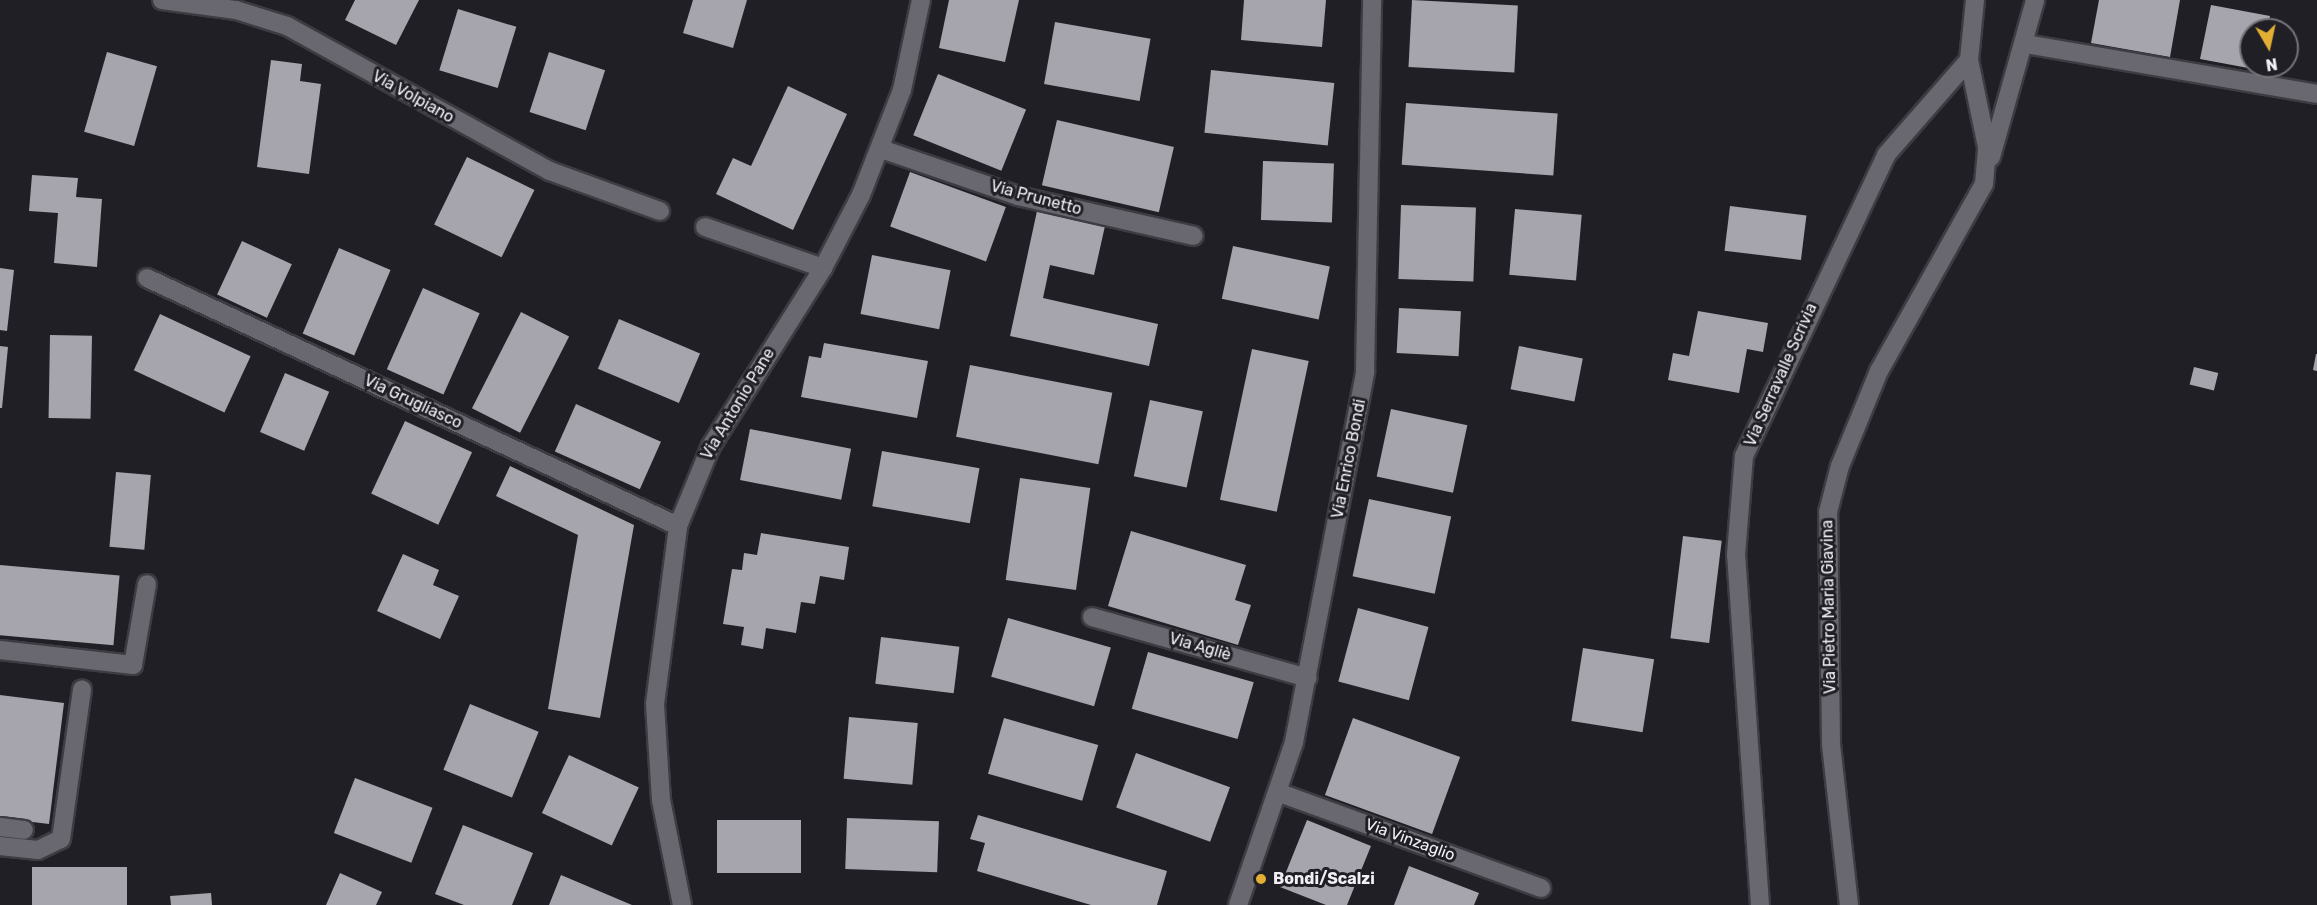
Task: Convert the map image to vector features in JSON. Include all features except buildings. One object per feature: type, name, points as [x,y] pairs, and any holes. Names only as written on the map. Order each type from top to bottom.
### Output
[{"type":"street","name":"Via Volpiano","points":[[162,0],[236,10],[287,26],[550,171],[660,211]]},
{"type":"street","name":"Via Antonio Pane","points":[[682,905],[662,800],[655,704],[678,526],[726,419],[823,268],[881,149],[902,90],[921,0]]},
{"type":"street","name":"Via Enrico Bondi","points":[[1238,905],[1280,793],[1308,678],[1368,353],[1372,0]]},
{"type":"street","points":[[1975,0],[1969,60],[1987,167]]},
{"type":"street","name":"Via Pietro Maria Giavina","points":[[1849,905],[1832,744],[1828,512],[1840,466],[1879,372],[1946,259],[1987,167],[2025,44],[2035,0]]},
{"type":"street","points":[[2025,44],[2317,94]]},
{"type":"street","name":"Via Serravalle Scrivia","points":[[1761,905],[1736,555],[1744,456],[1886,155],[1969,60]]},
{"type":"street","name":"Via Prunetto","points":[[881,149],[1018,196],[1194,236]]},
{"type":"street","points":[[705,227],[823,268]]},
{"type":"street","name":"Via Grugliasco","points":[[147,278],[678,526]]},
{"type":"street","points":[[0,650],[133,664],[147,584]]},
{"type":"street","name":"Via Agliè","points":[[1092,617],[1308,678]]},
{"type":"street","points":[[0,846],[38,850],[61,839],[82,689]]},
{"type":"street","name":"Via Vinzaglio","points":[[1280,793],[1541,888]]},
{"type":"street","points":[[0,827],[24,830]]},
{"type":"place","name":"Bondi/Scalzi","points":[[1261,879]]}]
